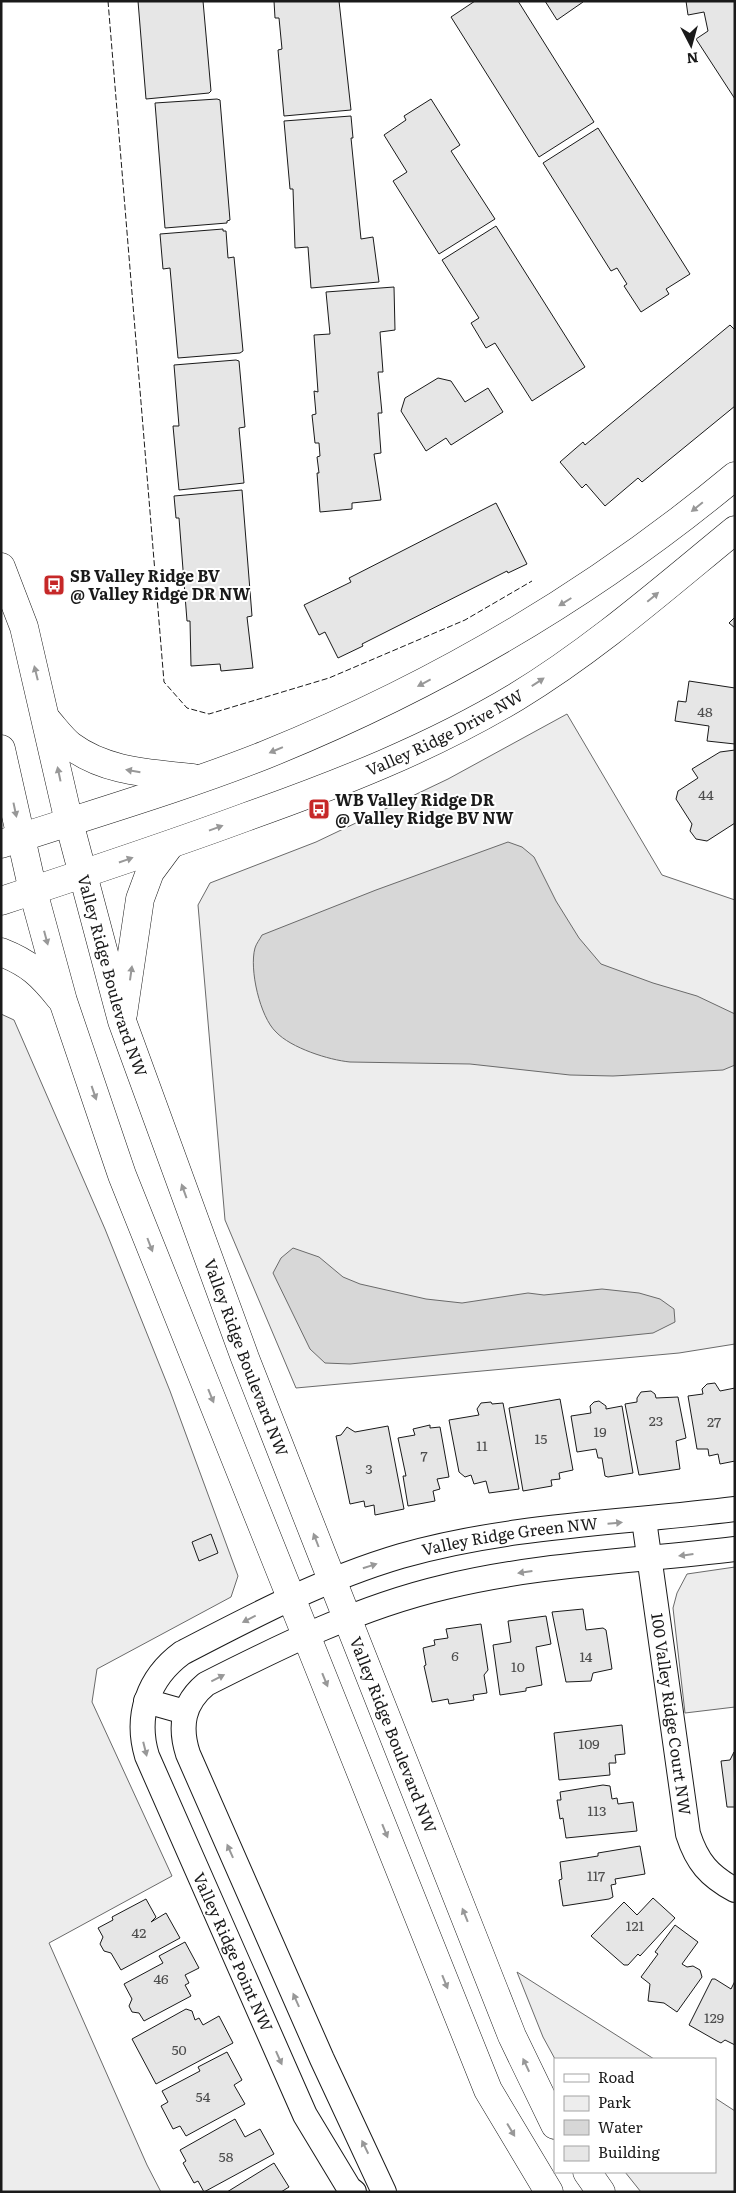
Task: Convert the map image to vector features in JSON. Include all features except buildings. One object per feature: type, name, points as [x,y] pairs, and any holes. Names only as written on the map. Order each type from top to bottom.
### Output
[{"type":"street","points":[[11,841],[264,755],[416,688],[516,632],[589,587],[655,540],[735,476]]},
{"type":"street","name":"Valley Ridge Drive NW","points":[[1,901],[170,845],[344,782],[462,728],[516,696],[616,628],[735,530]]},
{"type":"street","name":"Valley Ridge Boulevard NW","points":[[1,567],[24,627],[69,822],[122,1020],[245,1358],[512,2036],[554,2123]]},
{"type":"street","points":[[47,720],[70,745],[97,762],[146,773],[198,779]]},
{"type":"street","points":[[1,749],[11,841],[33,891],[62,1001],[126,1184],[488,2090],[549,2192]]},
{"type":"street","points":[[122,1020],[133,961],[140,900],[150,872],[170,845]]},
{"type":"street","points":[[1,952],[24,961],[46,981],[62,1001]]},
{"type":"street","name":"Valley Ridge Green NW","points":[[292,1597],[332,1580],[402,1556],[471,1540],[522,1532],[735,1509]]},
{"type":"street","name":"100 Valley Ridge Court NW","points":[[644,1520],[688,1834],[695,1856],[715,1878],[735,1890]]},
{"type":"street","points":[[384,2192],[322,2059],[188,1754],[183,1738],[185,1712],[196,1692],[206,1684],[279,1646],[347,1618],[444,1587],[496,1576],[735,1549]]},
{"type":"street","name":"Valley Ridge Point NW","points":[[292,1597],[182,1653],[160,1674],[146,1701],[142,1716],[142,1734],[147,1756],[304,2115],[349,2188],[354,2192]]},
{"type":"street","points":[[146,1701],[185,1712]]},
{"type":"street","points":[[588,2173],[602,2192]]},
{"type":"green space","points":[[567,714],[662,875],[735,900],[735,1344],[679,1353],[296,1388],[225,1220],[198,905],[210,883],[316,842],[448,779]]},
{"type":"green space","points":[[1,1014],[14,1020],[105,1229],[170,1391],[238,1576],[231,1597],[97,1669],[92,1702],[172,1876],[49,1943],[147,2165],[161,2192],[1,2192]]},
{"type":"green space","points":[[735,1567],[735,1707],[685,1713],[673,1608],[677,1593],[687,1574]]},
{"type":"green space","points":[[517,1972],[652,2058],[554,2058],[543,2037]]},
{"type":"green space","points":[[716,2099],[735,2111],[735,2192],[641,2192],[626,2173],[716,2173]]},
{"type":"water","points":[[508,842],[522,847],[534,857],[556,901],[579,938],[601,964],[653,983],[697,996],[735,1014],[735,1065],[723,1070],[613,1076],[570,1075],[470,1064],[350,1062],[321,1056],[300,1048],[283,1038],[270,1025],[257,992],[255,980],[255,948],[262,935],[376,890]]},
{"type":"water","points":[[293,1248],[319,1257],[343,1277],[360,1284],[426,1299],[462,1303],[528,1293],[544,1295],[602,1289],[639,1293],[660,1299],[674,1309],[675,1322],[653,1333],[350,1364],[325,1363],[310,1349],[273,1273],[281,1258]]},
{"type":"fence","points":[[108,1],[164,682],[187,708],[209,714],[329,678],[465,620],[532,581]]},
{"type":"place","name":"SB Valley Ridge BV @ Valley Ridge DR NW","points":[[54,585]]},
{"type":"place","name":"WB Valley Ridge DR @ Valley Ridge BV NW","points":[[319,809]]}]
